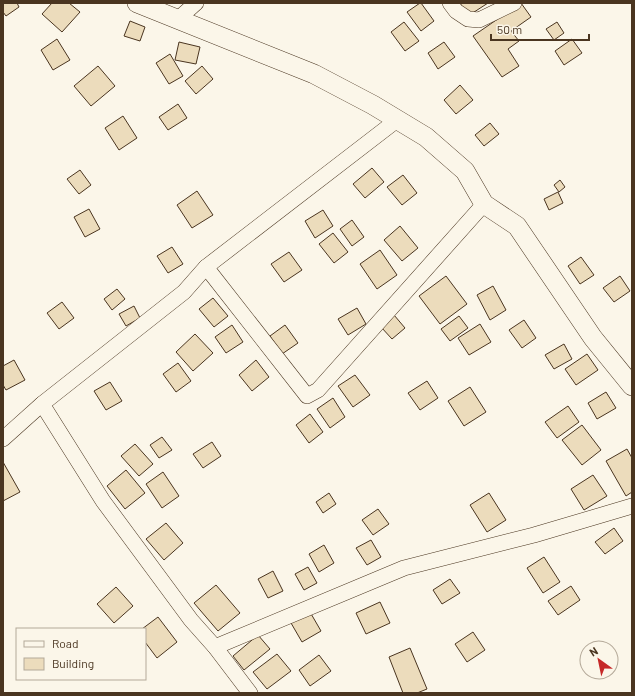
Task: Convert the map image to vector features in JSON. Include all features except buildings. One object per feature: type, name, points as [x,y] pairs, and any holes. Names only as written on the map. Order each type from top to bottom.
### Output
[{"type":"main road","points":[[137,3],[314,74],[373,105],[426,137],[465,171],[484,204],[518,226],[593,338],[632,386]]},
{"type":"street","points":[[177,20],[196,3]]},
{"type":"street","points":[[450,3],[456,11],[468,19],[479,20],[514,3]]},
{"type":"street","points":[[3,440],[42,404],[184,292],[206,267],[397,120]]},
{"type":"street","points":[[206,267],[306,396],[318,390],[484,204]]},
{"type":"street","points":[[42,404],[103,502],[191,620],[215,647],[250,693]]},
{"type":"street","points":[[215,647],[404,568],[534,535],[632,506]]}]
